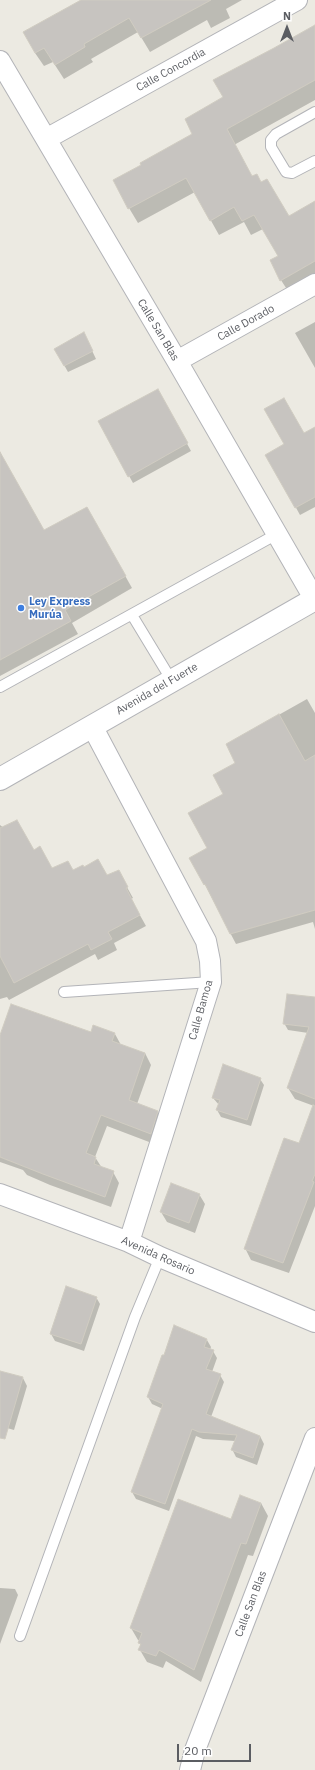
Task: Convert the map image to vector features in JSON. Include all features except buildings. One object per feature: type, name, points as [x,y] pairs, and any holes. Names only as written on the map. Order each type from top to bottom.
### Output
[{"type":"street","name":"Calle Concordia","points":[[46,139],[297,0]]},
{"type":"street","name":"Calle San Blas","points":[[0,61],[315,599]]},
{"type":"street","name":"Calle Dorado","points":[[177,361],[315,284]]},
{"type":"street","name":"Avenida del Fuerte","points":[[0,779],[315,599]]},
{"type":"street","name":"Calle Bamoa","points":[[92,726],[206,941],[210,961],[211,982],[129,1242]]},
{"type":"street","name":"Avenida Rosario","points":[[0,1194],[129,1242],[160,1257],[315,1322]]},
{"type":"street","name":"Calle San Blas","points":[[190,1770],[195,1750],[315,1438]]},
{"type":"lane","points":[[315,112],[276,134],[271,140],[271,147],[286,172],[292,173],[315,161]]},
{"type":"lane","points":[[0,687],[277,534]]},
{"type":"lane","points":[[132,614],[172,681]]},
{"type":"lane","points":[[64,992],[211,982]]},
{"type":"lane","points":[[20,1636],[135,1318],[160,1257]]},
{"type":"place","name":"Ley Express Murúa","points":[[21,608]]}]
